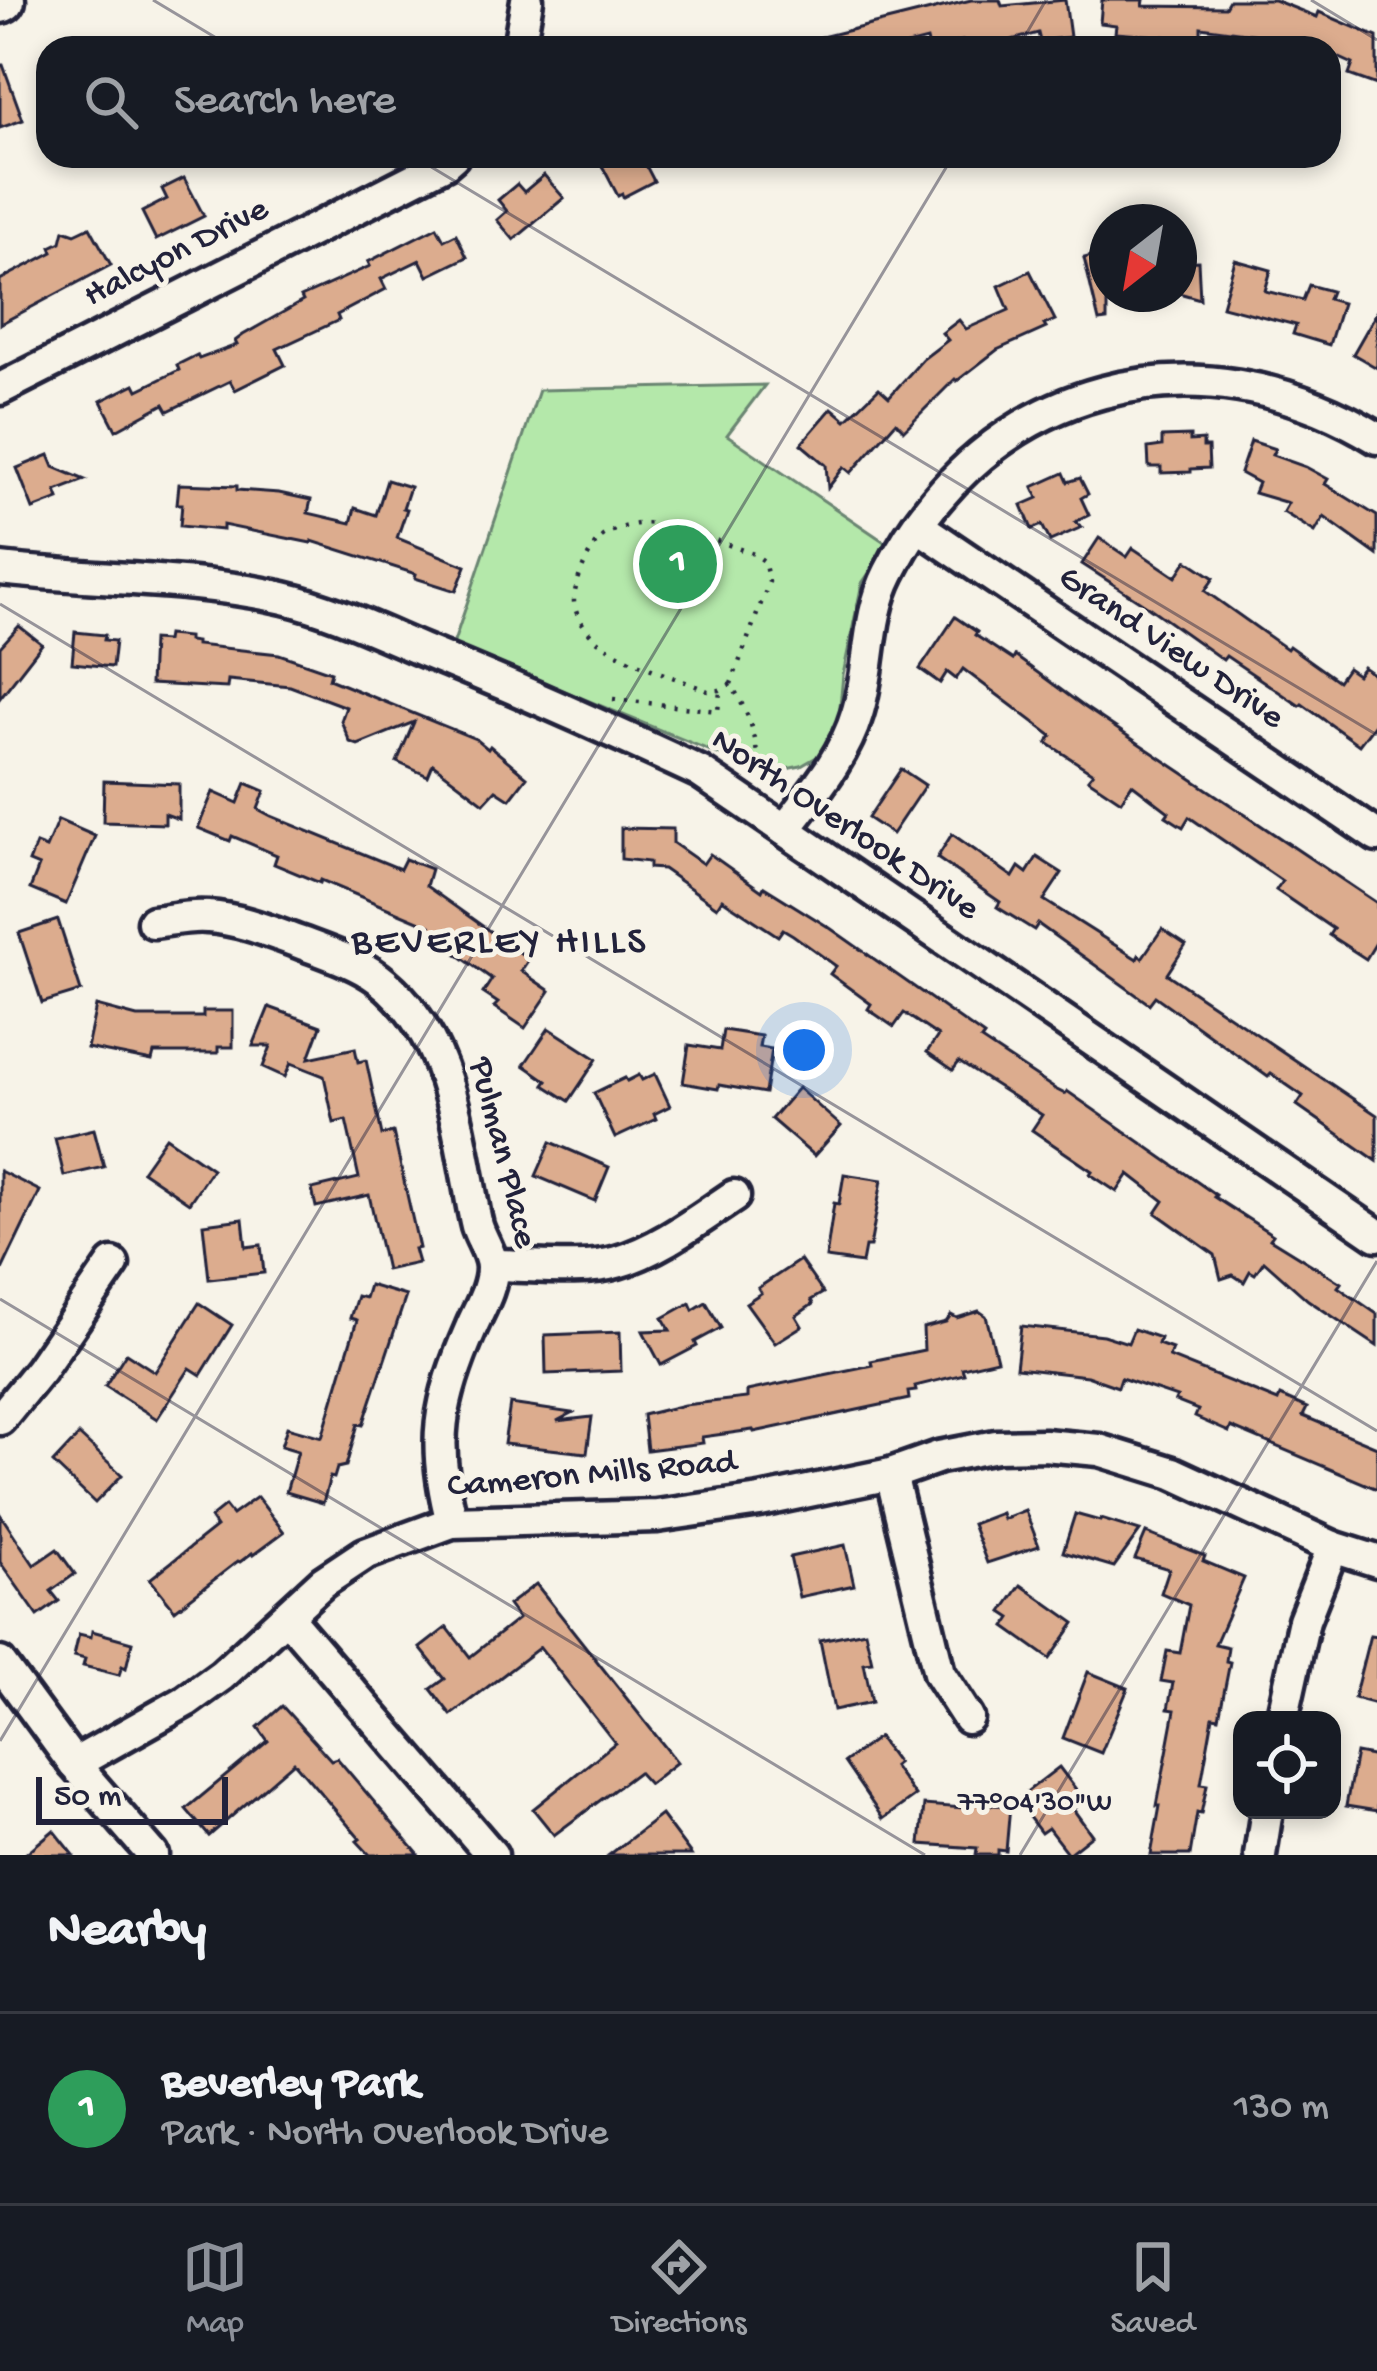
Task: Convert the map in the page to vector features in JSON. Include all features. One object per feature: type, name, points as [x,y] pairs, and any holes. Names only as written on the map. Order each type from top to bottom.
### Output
[{"type":"street","points":[[521,36],[527,0]]},
{"type":"street","name":"Halcyon Drive","points":[[0,388],[435,168]]},
{"type":"street","points":[[785,830],[846,745],[859,712],[879,594],[891,568],[928,508],[987,449],[1060,407],[1135,385],[1179,381],[1222,382],[1314,404],[1377,438]]},
{"type":"street","name":"Grand View Drive","points":[[918,526],[1377,836]]},
{"type":"street","name":"North Overlook Drive","points":[[0,569],[286,598],[599,724],[700,772],[1377,1235]]},
{"type":"street","name":"Pulman Place","points":[[153,922],[206,916],[255,926],[316,949],[374,975],[407,1003],[429,1037],[463,1148],[478,1227],[493,1264],[488,1291],[447,1385],[441,1419],[438,1455],[452,1522]]},
{"type":"street","points":[[493,1264],[616,1263],[689,1226],[734,1196]]},
{"type":"street","points":[[0,1419],[113,1264]]},
{"type":"street","name":"Cameron Mills Road","points":[[74,1764],[186,1701],[222,1675],[323,1582],[365,1554],[452,1522],[656,1516],[891,1474],[939,1457],[1044,1445],[1099,1450],[1173,1473],[1333,1547],[1377,1561]]},
{"type":"street","points":[[891,1474],[939,1673],[968,1718]]},
{"type":"street","points":[[1284,1711],[1304,1621],[1333,1547]]},
{"type":"street","points":[[287,1617],[492,1855]]},
{"type":"street","points":[[0,1663],[74,1764],[153,1855]]},
{"type":"street","points":[[1260,1855],[1266,1819]]},
{"type":"path","points":[[643,522],[668,526],[764,561],[769,582],[731,683],[708,691],[596,640],[574,602],[584,566],[600,538],[643,522]]},
{"type":"path","points":[[731,683],[750,717],[759,758],[745,803]]},
{"type":"path","points":[[599,724],[612,698],[718,711],[720,690]]},
{"type":"green space","points":[[765,385],[727,435],[889,545],[862,583],[839,717],[820,755],[781,770],[745,765],[453,645],[539,390]]},
{"type":"building","points":[[971,0],[1000,0],[1002,6],[1065,0],[1070,36],[1038,33],[826,36]]},
{"type":"building","points":[[1102,0],[1144,0],[1143,6],[1225,7],[1229,0],[1274,0],[1317,17],[1319,12],[1377,37],[1377,85],[1349,75],[1353,64],[1341,58],[1341,36],[1267,36],[1201,27],[1201,36],[1158,36],[1115,33],[1116,25],[1100,23]]},
{"type":"building","points":[[0,65],[23,120],[0,128]]},
{"type":"building","points":[[603,168],[647,168],[654,181],[618,196]]},
{"type":"building","points":[[544,175],[564,198],[514,240],[497,220],[507,211],[498,200],[517,184],[524,192]]},
{"type":"building","points":[[184,178],[204,216],[156,240],[142,212],[167,199],[162,189]]},
{"type":"building","points":[[90,227],[111,265],[0,324],[0,280],[53,252],[51,247],[61,242],[64,230],[75,234]]},
{"type":"building","points":[[437,227],[444,240],[456,234],[467,257],[428,276],[420,260],[381,279],[386,289],[337,315],[339,320],[277,349],[285,365],[235,390],[230,381],[168,411],[164,404],[116,430],[101,401],[135,384],[138,390],[179,370],[177,365],[197,355],[199,359],[237,345],[235,341],[243,335],[303,301],[301,297],[370,266],[368,262]]},
{"type":"building","points":[[1235,260],[1271,270],[1265,291],[1303,300],[1309,285],[1331,291],[1328,299],[1342,303],[1329,345],[1293,334],[1296,325],[1222,306]]},
{"type":"building","points":[[1030,271],[1055,320],[997,350],[955,379],[904,430],[896,422],[851,473],[844,467],[828,488],[826,465],[801,444],[832,408],[846,420],[879,388],[889,397],[923,359],[948,340],[942,333],[959,320],[966,329],[1009,310],[999,286]]},
{"type":"building","points":[[1377,312],[1377,368],[1353,354]]},
{"type":"building","points":[[1190,436],[1190,441],[1203,440],[1203,447],[1208,447],[1209,468],[1161,473],[1161,467],[1149,467],[1148,448],[1162,446],[1162,437]]},
{"type":"building","points":[[1251,441],[1328,479],[1325,484],[1377,516],[1377,555],[1324,517],[1315,532],[1283,512],[1288,503],[1254,493],[1258,483],[1240,473]]},
{"type":"building","points":[[49,455],[54,467],[85,480],[56,491],[59,499],[33,509],[17,468]]},
{"type":"building","points":[[1064,473],[1068,482],[1080,478],[1088,494],[1081,498],[1089,515],[1075,522],[1082,527],[1050,541],[1042,525],[1032,529],[1022,505],[1038,498],[1033,487]]},
{"type":"building","points":[[387,480],[410,487],[397,538],[466,566],[456,591],[312,541],[223,525],[223,530],[180,526],[179,484],[237,486],[237,490],[311,500],[308,513],[351,523],[355,508],[376,515]]},
{"type":"building","points":[[1099,538],[1127,557],[1133,548],[1176,577],[1187,560],[1214,578],[1205,591],[1338,681],[1347,668],[1357,675],[1363,667],[1377,677],[1377,721],[1359,745],[1226,656],[1223,660],[1082,564]]},
{"type":"building","points":[[955,617],[975,635],[1013,660],[1015,656],[1377,903],[1377,941],[1366,959],[1329,935],[1333,929],[1276,890],[1282,881],[1189,817],[1183,827],[1132,784],[1121,801],[1088,779],[1093,773],[1047,743],[1052,736],[963,669],[956,679],[947,672],[940,683],[920,669]]},
{"type":"building","points":[[19,626],[42,644],[0,698],[0,647]]},
{"type":"building","points":[[75,632],[105,635],[104,640],[115,641],[112,667],[72,663]]},
{"type":"building","points":[[167,635],[188,637],[196,645],[279,654],[331,672],[329,679],[490,746],[527,777],[510,799],[496,790],[484,803],[433,764],[428,776],[397,762],[414,722],[358,745],[350,742],[341,721],[346,707],[290,686],[228,680],[227,688],[150,684],[152,640],[166,641]]},
{"type":"building","points":[[901,769],[925,785],[892,834],[868,818]]},
{"type":"building","points":[[104,781],[179,784],[179,819],[165,814],[165,824],[103,822]]},
{"type":"building","points":[[246,783],[265,791],[258,809],[271,816],[400,869],[405,859],[431,869],[426,886],[529,959],[521,971],[550,991],[525,1028],[494,1007],[498,1003],[483,993],[492,979],[426,932],[430,926],[274,864],[277,855],[198,828],[213,792],[238,803]]},
{"type":"building","points":[[58,820],[95,836],[66,904],[30,889],[39,866],[29,862],[36,844],[46,848]]},
{"type":"building","points":[[621,828],[673,829],[673,843],[703,864],[710,854],[762,891],[764,887],[830,928],[984,1036],[981,1040],[1055,1089],[1067,1091],[1273,1235],[1270,1239],[1341,1283],[1338,1287],[1377,1314],[1377,1346],[1308,1300],[1264,1261],[1244,1282],[1233,1275],[1221,1279],[1215,1255],[1156,1213],[1164,1201],[1129,1174],[1117,1192],[1090,1174],[1032,1130],[1042,1115],[959,1062],[953,1070],[927,1052],[938,1036],[904,1013],[894,1027],[868,1009],[871,1004],[830,974],[836,966],[793,935],[783,929],[778,936],[722,899],[717,907],[663,869],[649,868],[649,862],[621,859]]},
{"type":"building","points":[[952,834],[1013,877],[1019,867],[1027,873],[1037,857],[1062,873],[1044,900],[1137,959],[1162,929],[1186,945],[1167,974],[1377,1115],[1377,1161],[1297,1105],[1303,1096],[1271,1074],[1268,1077],[1155,996],[1149,1004],[1038,924],[1034,930],[997,907],[1000,902],[937,858]]},
{"type":"building","points":[[58,920],[81,991],[42,1003],[19,933]]},
{"type":"building","points":[[96,1006],[137,1017],[203,1017],[203,1011],[233,1011],[233,1047],[218,1047],[218,1053],[154,1053],[152,1061],[87,1048]]},
{"type":"building","points":[[269,1007],[321,1026],[309,1058],[355,1048],[358,1062],[366,1060],[382,1135],[393,1132],[419,1248],[414,1249],[418,1263],[386,1270],[369,1195],[316,1207],[312,1189],[359,1178],[346,1120],[334,1123],[324,1076],[291,1063],[285,1077],[263,1067],[271,1046],[253,1046]]},
{"type":"building","points":[[549,1028],[597,1059],[569,1101],[524,1065]]},
{"type":"building","points":[[723,1030],[761,1036],[759,1047],[772,1049],[765,1093],[683,1083],[689,1045],[720,1050]]},
{"type":"building","points":[[655,1074],[670,1106],[654,1114],[656,1119],[615,1138],[594,1093],[625,1078],[639,1075],[642,1080]]},
{"type":"building","points":[[798,1088],[841,1126],[814,1156],[771,1119]]},
{"type":"building","points":[[94,1129],[104,1167],[64,1176],[55,1138]]},
{"type":"building","points":[[166,1137],[212,1169],[189,1203],[142,1171]]},
{"type":"building","points":[[551,1142],[609,1167],[595,1201],[536,1176]]},
{"type":"building","points":[[0,1171],[40,1191],[0,1274]]},
{"type":"building","points":[[844,1174],[882,1180],[870,1247],[865,1247],[862,1263],[826,1258],[834,1203],[839,1204]]},
{"type":"building","points":[[243,1219],[246,1247],[261,1245],[264,1273],[209,1279],[203,1224]]},
{"type":"building","points":[[800,1260],[823,1293],[796,1316],[802,1326],[775,1343],[746,1303],[761,1293],[758,1288]]},
{"type":"building","points":[[369,1285],[406,1296],[363,1425],[358,1424],[346,1466],[330,1477],[323,1503],[286,1492],[298,1451],[281,1446],[287,1427],[322,1437],[357,1320],[350,1318],[357,1296],[365,1298]]},
{"type":"building","points":[[706,1302],[721,1328],[661,1365],[643,1331],[670,1330],[663,1318],[690,1303],[693,1310]]},
{"type":"building","points":[[199,1303],[232,1325],[201,1375],[190,1368],[157,1419],[105,1386],[126,1353],[155,1372]]},
{"type":"building","points":[[979,1311],[986,1316],[997,1360],[915,1386],[916,1391],[908,1392],[909,1399],[754,1432],[702,1437],[703,1443],[647,1450],[643,1415],[747,1398],[747,1391],[924,1350],[923,1328],[946,1322],[951,1315],[957,1318]]},
{"type":"building","points":[[1021,1326],[1103,1335],[1128,1343],[1134,1329],[1160,1338],[1158,1344],[1172,1349],[1169,1357],[1278,1401],[1280,1396],[1307,1408],[1303,1416],[1377,1447],[1377,1489],[1231,1427],[1229,1432],[1195,1417],[1198,1410],[1175,1401],[1177,1397],[1121,1378],[1118,1387],[1087,1376],[1016,1368]]},
{"type":"building","points":[[620,1332],[621,1371],[546,1374],[545,1335]]},
{"type":"building","points":[[510,1404],[572,1413],[557,1421],[592,1417],[587,1453],[504,1444]]},
{"type":"building","points":[[79,1435],[122,1475],[95,1503],[53,1463]]},
{"type":"building","points":[[257,1497],[284,1532],[175,1610],[150,1579],[216,1527],[210,1518],[225,1506],[232,1515]]},
{"type":"building","points":[[1025,1510],[1039,1546],[987,1563],[972,1524]]},
{"type":"building","points":[[0,1514],[34,1565],[57,1549],[75,1574],[51,1591],[59,1601],[38,1616],[0,1562]]},
{"type":"building","points":[[1075,1514],[1140,1531],[1114,1567],[1063,1552]]},
{"type":"building","points":[[1146,1533],[1205,1556],[1203,1561],[1244,1578],[1215,1644],[1228,1647],[1226,1661],[1230,1662],[1219,1718],[1213,1717],[1201,1784],[1207,1785],[1190,1855],[1151,1855],[1175,1710],[1168,1709],[1173,1683],[1161,1681],[1167,1651],[1180,1653],[1189,1605],[1161,1593],[1169,1569],[1135,1559]]},
{"type":"building","points":[[845,1545],[854,1585],[799,1597],[790,1557]]},
{"type":"building","points":[[536,1584],[677,1762],[649,1784],[638,1772],[554,1835],[533,1809],[615,1743],[540,1647],[451,1715],[431,1689],[445,1679],[420,1648],[447,1627],[470,1657],[518,1619],[508,1605]]},
{"type":"building","points":[[1021,1585],[1075,1623],[1050,1659],[1005,1627],[1011,1618],[1002,1612]]},
{"type":"building","points":[[92,1631],[132,1642],[126,1668],[122,1666],[119,1675],[83,1666],[85,1659],[74,1656],[79,1634],[91,1637]]},
{"type":"building","points":[[865,1631],[872,1662],[864,1663],[872,1702],[834,1710],[820,1640]]},
{"type":"building","points":[[1370,1635],[1377,1636],[1377,1704],[1354,1698]]},
{"type":"building","points":[[1088,1672],[1128,1688],[1101,1753],[1063,1738]]},
{"type":"building","points":[[282,1706],[331,1760],[337,1758],[419,1855],[370,1855],[294,1762],[209,1836],[186,1809],[268,1741],[258,1727]]},
{"type":"building","points":[[878,1737],[915,1796],[883,1819],[844,1762]]},
{"type":"building","points":[[1356,1753],[1377,1757],[1377,1811],[1346,1806]]},
{"type":"building","points":[[1059,1767],[1084,1800],[1073,1809],[1092,1835],[1068,1854],[1048,1828],[1041,1833],[1016,1800]]},
{"type":"building","points":[[964,1803],[1010,1806],[1006,1851],[976,1855],[977,1848],[920,1844],[924,1805],[963,1808]]},
{"type":"building","points":[[661,1815],[691,1855],[609,1855]]},
{"type":"building","points":[[54,1830],[74,1855],[24,1855]]},
{"type":"place","name":"Beverley Park","points":[[678,564]]},
{"type":"district","name":"BEVERLEY HILLS","points":[[500,944]]}]
